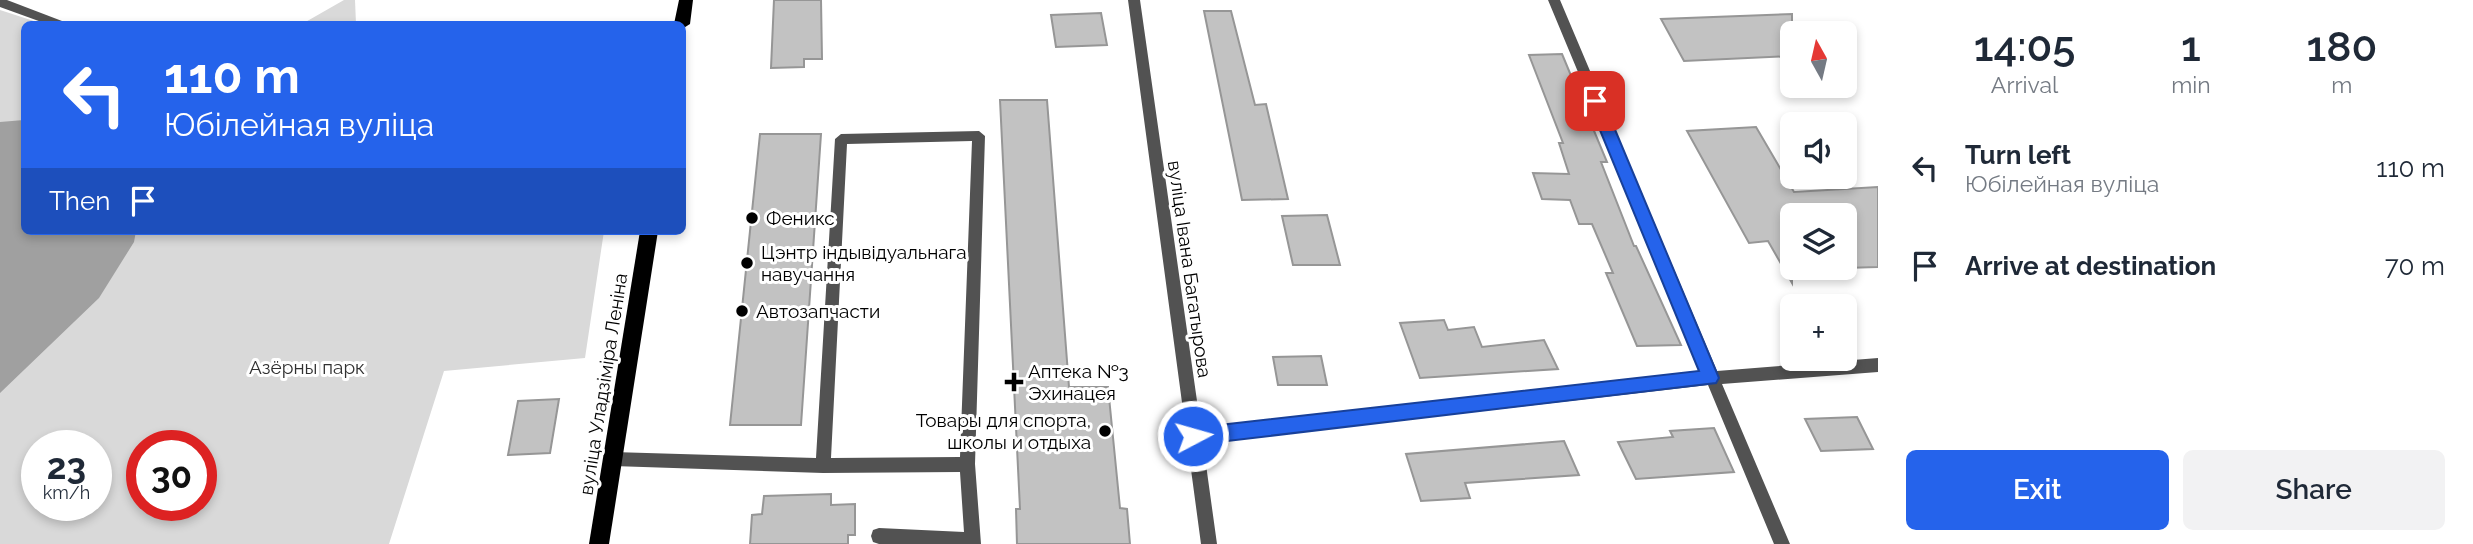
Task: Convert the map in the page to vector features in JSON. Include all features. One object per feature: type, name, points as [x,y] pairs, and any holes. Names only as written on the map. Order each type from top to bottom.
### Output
[{"type":"main road","points":[[682,21],[686,0]]},
{"type":"main road","name":"вуліца Уладзіміра Леніна","points":[[599,544],[648,235]]},
{"type":"street","name":"вуліца Івана Багатырова","points":[[1134,0],[1209,544]]},
{"type":"street","points":[[1554,0],[1710,378],[1782,544]]},
{"type":"street","points":[[0,2],[50,21]]},
{"type":"street","points":[[823,466],[841,139],[979,136],[967,464],[973,542],[879,536]]},
{"type":"street","points":[[1193,436],[1710,378],[1878,365]]},
{"type":"street","points":[[613,459],[823,466],[967,464]]},
{"type":"green space","points":[[344,0],[355,0],[356,21],[307,21]]},
{"type":"green space","name":"Азёрны парк","points":[[0,10],[34,21],[21,21],[21,235],[603,235],[585,358],[444,371],[389,544],[0,544]]},
{"type":"shaded area","points":[[21,120],[21,235],[135,235],[134,242],[99,298],[0,393],[0,122]]},
{"type":"building","points":[[774,0],[821,0],[822,59],[804,59],[804,67],[771,68]]},
{"type":"building","points":[[1204,11],[1231,11],[1255,105],[1266,104],[1288,199],[1242,200]]},
{"type":"building","points":[[1101,13],[1107,45],[1056,47],[1051,15]]},
{"type":"building","points":[[1792,14],[1792,21],[1780,21],[1780,57],[1684,61],[1661,19]]},
{"type":"building","points":[[1562,54],[1607,162],[1601,162],[1634,246],[1681,345],[1637,346],[1606,273],[1613,273],[1592,224],[1579,224],[1570,200],[1542,199],[1533,173],[1569,174],[1559,143],[1563,143],[1529,55]]},
{"type":"building","points":[[1000,100],[1047,100],[1069,387],[1108,387],[1120,508],[1127,509],[1130,544],[1017,544],[1016,509],[1020,509]]},
{"type":"building","points":[[1756,127],[1780,168],[1780,189],[1792,189],[1794,192],[1878,187],[1878,267],[1857,268],[1857,203],[1780,203],[1780,262],[1768,241],[1749,243],[1687,131]]},
{"type":"building","points":[[760,134],[821,134],[801,425],[730,425]]},
{"type":"building","points":[[1327,215],[1340,265],[1293,265],[1282,216]]},
{"type":"building","points":[[1444,320],[1448,330],[1474,327],[1482,347],[1544,340],[1558,369],[1420,378],[1400,323]]},
{"type":"building","points":[[1321,356],[1327,385],[1278,385],[1273,357]]},
{"type":"building","points":[[559,399],[550,453],[508,455],[518,401]]},
{"type":"building","points":[[1857,417],[1873,449],[1821,451],[1805,419]]},
{"type":"building","points":[[1714,428],[1734,472],[1636,479],[1618,442],[1673,437],[1670,431]]},
{"type":"building","points":[[1564,441],[1579,475],[1465,483],[1470,498],[1421,501],[1406,454]]},
{"type":"building","points":[[831,494],[831,505],[855,504],[855,535],[848,535],[848,544],[750,544],[752,515],[762,514],[764,496]]},
{"type":"place","name":"Феникс","points":[[752,218]]},
{"type":"place","name":"Цэнтр індывідуальнага навучання","points":[[747,263]]},
{"type":"place","name":"Автозапчасти","points":[[742,311]]},
{"type":"place","name":"Аптека №3 Эхинацея","points":[[1014,382]]},
{"type":"place","name":"Товары для спорта, школы и отдыха","points":[[1105,431]]},
{"type":"route","points":[[1193,436],[1710,378],[1595,101]]}]
